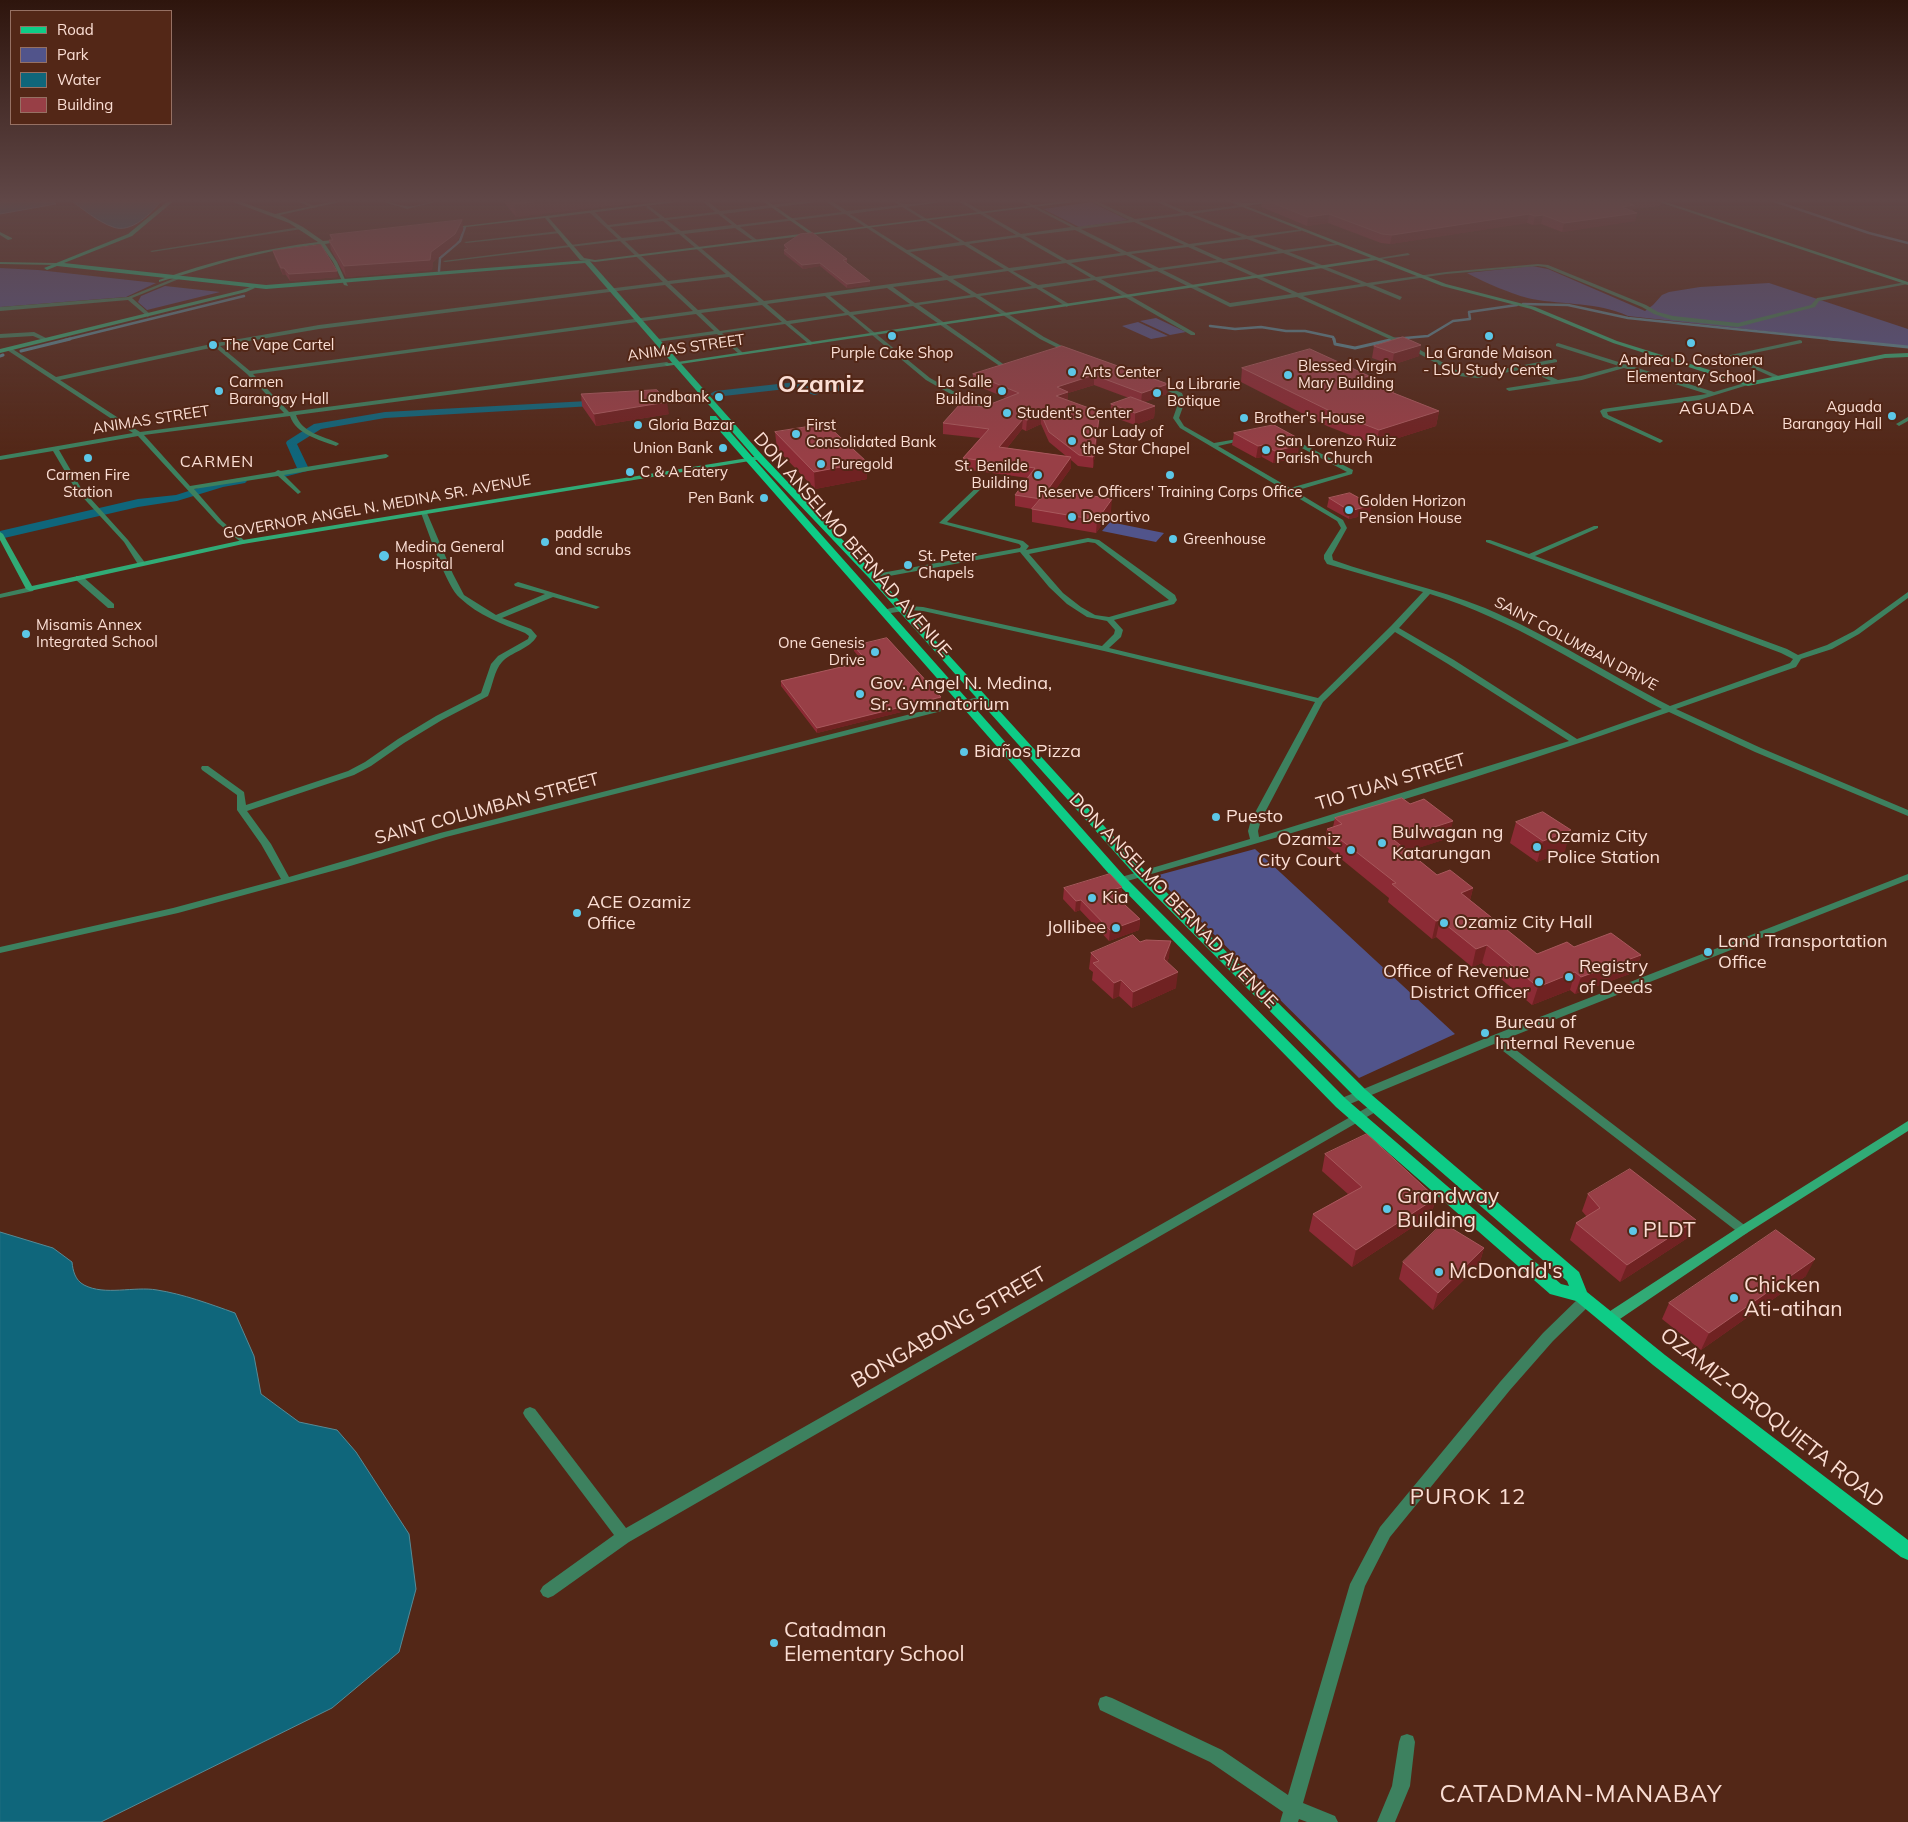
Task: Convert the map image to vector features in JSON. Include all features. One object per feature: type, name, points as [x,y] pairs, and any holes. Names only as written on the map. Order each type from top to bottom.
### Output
[{"type":"main road","points":[[205,285],[244,291],[320,285]]},
{"type":"main road","points":[[230,285],[253,287],[299,285]]},
{"type":"main road","name":"DON ANSELMO BERNAD AVENUE","points":[[605,285],[630,320],[672,364],[755,458],[808,525],[1121,880],[1341,1103],[1556,1289],[1584,1298],[1609,1319]]},
{"type":"main road","name":"DON ANSELMO BERNAD AVENUE","points":[[609,290],[639,319],[658,341],[672,364]]},
{"type":"main road","name":"DON ANSELMO BERNAD AVENUE","points":[[755,458],[873,577],[1141,874],[1361,1094],[1574,1277],[1584,1298]]},
{"type":"main road","points":[[808,525],[821,523]]},
{"type":"main road","name":"OZAMIZ-OROQUIETA ROAD","points":[[1609,1319],[1659,1360],[1908,1551]]},
{"type":"street","points":[[0,309],[129,298],[160,285]]},
{"type":"street","points":[[54,379],[216,345],[319,327],[650,285]]},
{"type":"street","points":[[669,285],[740,353]]},
{"type":"street","points":[[741,285],[810,342]]},
{"type":"street","points":[[249,373],[895,285]]},
{"type":"street","points":[[959,285],[1053,344],[1075,354]]},
{"type":"street","points":[[1034,285],[1067,305]]},
{"type":"street","points":[[658,341],[1052,285]]},
{"type":"street","points":[[1108,285],[1193,334]]},
{"type":"street","points":[[1187,285],[1230,305],[1360,285]]},
{"type":"street","name":"ANIMAS STREET","points":[[0,458],[140,434],[672,364],[810,342],[1204,285]]},
{"type":"street","points":[[1276,285],[1409,346],[1456,373],[1466,376],[1477,376],[1555,362]]},
{"type":"street","points":[[1368,285],[1400,298]]},
{"type":"street","points":[[1444,285],[1533,308],[1608,340],[1748,384]]},
{"type":"street","points":[[1592,285],[1661,315],[1734,325],[1814,306],[1817,300],[1901,285]]},
{"type":"street","points":[[888,286],[1004,367]]},
{"type":"street","points":[[0,351],[244,291],[253,287]]},
{"type":"street","points":[[825,294],[938,386],[985,406]]},
{"type":"street","points":[[129,298],[148,315]]},
{"type":"street","points":[[0,336],[34,334],[47,340]]},
{"type":"street","points":[[1779,378],[1729,356],[1800,342]]},
{"type":"street","points":[[216,345],[249,373],[290,413],[298,428],[336,444]]},
{"type":"street","points":[[1558,345],[1715,394]]},
{"type":"street","points":[[9,349],[140,434],[220,522],[243,542]]},
{"type":"street","points":[[1660,441],[1605,416],[1603,411],[1698,398],[1748,384],[1885,356],[1908,355]]},
{"type":"street","points":[[1509,389],[1595,375],[1624,366]]},
{"type":"street","points":[[1526,367],[1557,381]]},
{"type":"street","name":"SAINT COLUMBAN DRIVE","points":[[1147,380],[1180,394],[1182,401],[1176,418],[1178,422],[1213,445],[1334,515],[1343,523],[1342,532],[1328,555],[1330,562],[1462,602],[1530,632],[1669,709],[1794,766],[1908,813]]},
{"type":"street","points":[[1899,424],[1908,419]]},
{"type":"street","points":[[1276,434],[1352,471],[1291,490]]},
{"type":"street","points":[[1213,445],[1250,437]]},
{"type":"street","points":[[55,448],[78,489],[126,541],[142,564]]},
{"type":"street","points":[[191,489],[293,469],[386,456]]},
{"type":"street","name":"GOVERNOR ANGEL N. MEDINA SR. AVENUE","points":[[0,596],[243,542],[755,458]]},
{"type":"street","points":[[278,472],[298,492]]},
{"type":"street","points":[[986,481],[942,523],[1021,542],[1025,546],[1023,552]]},
{"type":"street","points":[[242,810],[351,773],[368,764],[439,718],[485,694],[494,666],[501,658],[531,640],[533,636],[528,631],[495,618],[461,596],[449,574],[424,513]]},
{"type":"street","points":[[1529,556],[1596,526]]},
{"type":"street","points":[[0,534],[30,589]]},
{"type":"street","points":[[873,577],[1088,540],[1098,541],[1172,597],[1173,600],[1110,619],[1093,617],[1080,610],[1064,596],[1023,552]]},
{"type":"street","points":[[1488,541],[1784,651],[1797,658]]},
{"type":"street","points":[[79,578],[111,606]]},
{"type":"street","points":[[518,584],[596,607]]},
{"type":"street","points":[[1255,841],[1253,831],[1256,820],[1320,701],[1394,628],[1428,591]]},
{"type":"street","points":[[495,618],[553,594]]},
{"type":"street","name":"TIO TUAN STREET","points":[[1121,880],[1255,841],[1576,742],[1793,665],[1797,658],[1819,652],[1847,640],[1908,594]]},
{"type":"street","points":[[885,612],[902,609],[923,609],[1104,649],[1320,701]]},
{"type":"street","points":[[1104,649],[1118,635],[1119,630],[1110,619]]},
{"type":"street","points":[[1394,628],[1576,742]]},
{"type":"street","name":"SAINT COLUMBAN STREET","points":[[0,950],[174,911],[344,866],[443,835],[982,698]]},
{"type":"street","points":[[205,768],[240,794],[242,810],[266,844],[286,880]]},
{"type":"street","points":[[1341,1103],[1495,1039],[1908,877]]},
{"type":"street","points":[[1495,1039],[1743,1230]]},
{"type":"street","name":"BONGABONG STREET","points":[[548,1591],[624,1537],[1356,1116],[1375,1107]]},
{"type":"street","points":[[1609,1319],[1743,1230],[1908,1125]]},
{"type":"street","points":[[1291,1815],[1358,1584],[1385,1532],[1505,1386],[1584,1298]]},
{"type":"street","points":[[530,1413],[624,1537]]},
{"type":"street","points":[[1106,1704],[1216,1756],[1291,1815],[1329,1822]]},
{"type":"street","points":[[1386,1822],[1400,1786],[1407,1742]]},
{"type":"green space","points":[[0,285],[152,285],[126,297],[0,307]]},
{"type":"green space","points":[[1492,285],[1585,285],[1645,311],[1662,295],[1669,292],[1700,287],[1775,285],[1908,329],[1908,347],[1628,316],[1605,308],[1525,297]]},
{"type":"green space","points":[[165,286],[220,292],[147,310],[138,302],[141,296]]},
{"type":"green space","points":[[1156,318],[1186,332],[1170,335],[1140,321]]},
{"type":"green space","points":[[1138,322],[1168,336],[1151,339],[1122,326]]},
{"type":"green space","points":[[1110,522],[1164,533],[1156,542],[1102,531]]},
{"type":"green space","points":[[1255,849],[1455,1034],[1359,1078],[1155,876]]},
{"type":"water","points":[[0,1232],[53,1248],[72,1262],[78,1281],[92,1288],[101,1290],[157,1290],[187,1297],[235,1313],[254,1356],[261,1394],[299,1422],[337,1430],[356,1452],[409,1534],[416,1589],[399,1652],[332,1708],[101,1822],[0,1822]]},
{"type":"building","points":[[1403,337],[1421,345],[1394,353],[1374,346]]},
{"type":"building","points":[[1062,346],[1168,384],[1142,393],[1094,375],[1057,387],[1068,392],[1056,396],[1100,412],[1093,457],[1079,455],[1049,432],[1041,414],[1027,420],[1023,419],[999,447],[1071,457],[1041,499],[1015,495],[1035,468],[963,458],[989,429],[943,423],[960,404],[983,407],[1019,393],[973,374]]},
{"type":"building","points":[[1310,349],[1369,376],[1360,378],[1439,411],[1379,430],[1330,411],[1242,368]]},
{"type":"building","points":[[657,390],[667,402],[594,414],[581,394],[617,392]]},
{"type":"building","points":[[1131,397],[1155,406],[1135,413],[1111,404]]},
{"type":"building","points":[[826,424],[867,462],[814,472],[775,432]]},
{"type":"building","points":[[1274,425],[1296,437],[1288,439],[1299,445],[1275,451],[1263,445],[1258,446],[1234,433]]},
{"type":"building","points":[[1049,489],[1112,499],[1097,520],[1032,509]]},
{"type":"building","points":[[1350,493],[1372,505],[1350,511],[1329,498]]},
{"type":"building","name":"Gov. Angel N. Medina, Sr. Gymnatorium","points":[[887,638],[941,697],[817,728],[781,681],[867,661],[854,646]]},
{"type":"building","points":[[1402,798],[1410,804],[1424,799],[1453,821],[1394,840],[1437,875],[1450,870],[1473,888],[1461,893],[1537,954],[1567,942],[1574,947],[1611,933],[1641,955],[1581,977],[1575,972],[1538,987],[1487,945],[1476,949],[1440,920],[1436,921],[1392,884],[1396,883],[1327,829],[1342,824],[1335,818]]},
{"type":"building","points":[[1543,812],[1571,830],[1543,841],[1516,822]]},
{"type":"building","points":[[1110,874],[1122,887],[1110,891],[1140,919],[1110,930],[1081,900],[1076,901],[1064,888]]},
{"type":"building","points":[[1133,935],[1140,942],[1146,940],[1171,941],[1164,959],[1178,972],[1133,992],[1121,980],[1114,983],[1093,963],[1099,961],[1091,953]]},
{"type":"building","name":"Grandway Building","points":[[1367,1134],[1436,1198],[1356,1250],[1313,1214],[1362,1187],[1325,1154]]},
{"type":"building","name":"PLDT","points":[[1630,1169],[1696,1220],[1627,1265],[1576,1223],[1600,1208],[1588,1194]]},
{"type":"building","points":[[1443,1223],[1484,1248],[1438,1293],[1403,1262]]},
{"type":"building","name":"Chicken Ati-atihan","points":[[1776,1230],[1815,1259],[1709,1333],[1669,1303]]},
{"type":"waterway","points":[[65,340],[244,296]]},
{"type":"waterway","points":[[1523,304],[1568,305],[1628,318],[1841,340]]},
{"type":"waterway","points":[[1394,339],[1428,336],[1453,321],[1470,319],[1469,312],[1517,305]]},
{"type":"waterway","points":[[1210,326],[1235,329],[1261,327],[1286,331],[1305,331],[1333,337],[1334,340]]},
{"type":"waterway","points":[[21,351],[70,339]]},
{"type":"waterway","points":[[1334,339],[1335,344],[1355,348],[1390,340]]},
{"type":"waterway","points":[[1829,339],[1908,347]]},
{"type":"waterway","points":[[715,394],[796,385],[814,392],[834,387],[845,390],[857,389]]},
{"type":"waterway","points":[[642,401],[689,398]]},
{"type":"waterway","points":[[284,474],[303,469],[291,443],[318,426],[385,415],[606,403]]},
{"type":"waterway","points":[[0,535],[138,503],[177,498],[221,484],[241,481]]},
{"type":"place","name":"Purple Cake Shop","points":[[892,336]]},
{"type":"place","name":"La Grande Maison - LSU Study Center","points":[[1489,336]]},
{"type":"place","name":"Andrea D. Costonera Elementary School","points":[[1691,343]]},
{"type":"place","name":"The Vape Cartel","points":[[213,345]]},
{"type":"place","name":"Arts Center","points":[[1072,372]]},
{"type":"place","name":"Blessed Virgin Mary Building","points":[[1288,375]]},
{"type":"place","name":"Carmen Barangay Hall","points":[[219,391]]},
{"type":"place","name":"La Salle Building","points":[[1002,391]]},
{"type":"place","name":"La Librarie Botique","points":[[1157,393]]},
{"type":"place","name":"Landbank","points":[[719,397]]},
{"type":"place","name":"Student's Center","points":[[1007,413]]},
{"type":"place","name":"Aguada Barangay Hall","points":[[1892,416]]},
{"type":"place","name":"Brother's House","points":[[1244,418]]},
{"type":"place","name":"Gloria Bazar","points":[[638,425]]},
{"type":"place","name":"First Consolidated Bank","points":[[796,434]]},
{"type":"place","name":"Our Lady of the Star Chapel","points":[[1072,441]]},
{"type":"place","name":"Union Bank","points":[[723,448]]},
{"type":"place","name":"San Lorenzo Ruiz Parish Church","points":[[1266,450]]},
{"type":"place","name":"Carmen Fire Station","points":[[88,458]]},
{"type":"place","name":"Puregold","points":[[821,464]]},
{"type":"place","name":"C & A Eatery","points":[[630,472]]},
{"type":"place","name":"St. Benilde Building","points":[[1038,475]]},
{"type":"place","name":"Reserve Officers' Training Corps Office","points":[[1170,475]]},
{"type":"place","name":"Pen Bank","points":[[764,498]]},
{"type":"place","name":"Golden Horizon Pension House","points":[[1349,510]]},
{"type":"place","name":"Deportivo","points":[[1072,517]]},
{"type":"place","name":"Greenhouse","points":[[1173,539]]},
{"type":"place","name":"paddle and scrubs","points":[[545,542]]},
{"type":"place","name":"Medina General Hospital","points":[[384,556]]},
{"type":"place","name":"St. Peter Chapels","points":[[908,565]]},
{"type":"place","name":"Misamis Annex Integrated School","points":[[26,634]]},
{"type":"place","name":"One Genesis Drive","points":[[875,652]]},
{"type":"place","name":"Gov. Angel N. Medina, Sr. Gymnatorium","points":[[860,694]]},
{"type":"place","name":"Biaños Pizza","points":[[964,752]]},
{"type":"place","name":"Puesto","points":[[1216,817]]},
{"type":"place","name":"Bulwagan ng Katarungan","points":[[1382,843]]},
{"type":"place","name":"Ozamiz City Police Station","points":[[1537,847]]},
{"type":"place","name":"Ozamiz City Court","points":[[1351,850]]},
{"type":"place","name":"Kia","points":[[1092,898]]},
{"type":"place","name":"ACE Ozamiz Office","points":[[577,913]]},
{"type":"place","name":"Ozamiz City Hall","points":[[1444,923]]},
{"type":"place","name":"Jollibee","points":[[1116,928]]},
{"type":"place","name":"Land Transportation Office","points":[[1708,952]]},
{"type":"place","name":"Registry of Deeds","points":[[1569,977]]},
{"type":"place","name":"Office of Revenue District Officer","points":[[1539,982]]},
{"type":"place","name":"Bureau of Internal Revenue","points":[[1485,1033]]},
{"type":"place","name":"Grandway Building","points":[[1387,1209]]},
{"type":"place","name":"PLDT","points":[[1633,1231]]},
{"type":"place","name":"McDonald's","points":[[1439,1272]]},
{"type":"place","name":"Chicken Ati-atihan","points":[[1734,1298]]},
{"type":"place","name":"Catadman Elementary School","points":[[774,1643]]},
{"type":"district","name":"Ozamiz","points":[[821,385]]},
{"type":"district","name":"AGUADA","points":[[1717,409]]},
{"type":"district","name":"CARMEN","points":[[217,462]]},
{"type":"district","name":"PUROK 12","points":[[1468,1497]]},
{"type":"district","name":"CATADMAN-MANABAY","points":[[1581,1795]]}]
